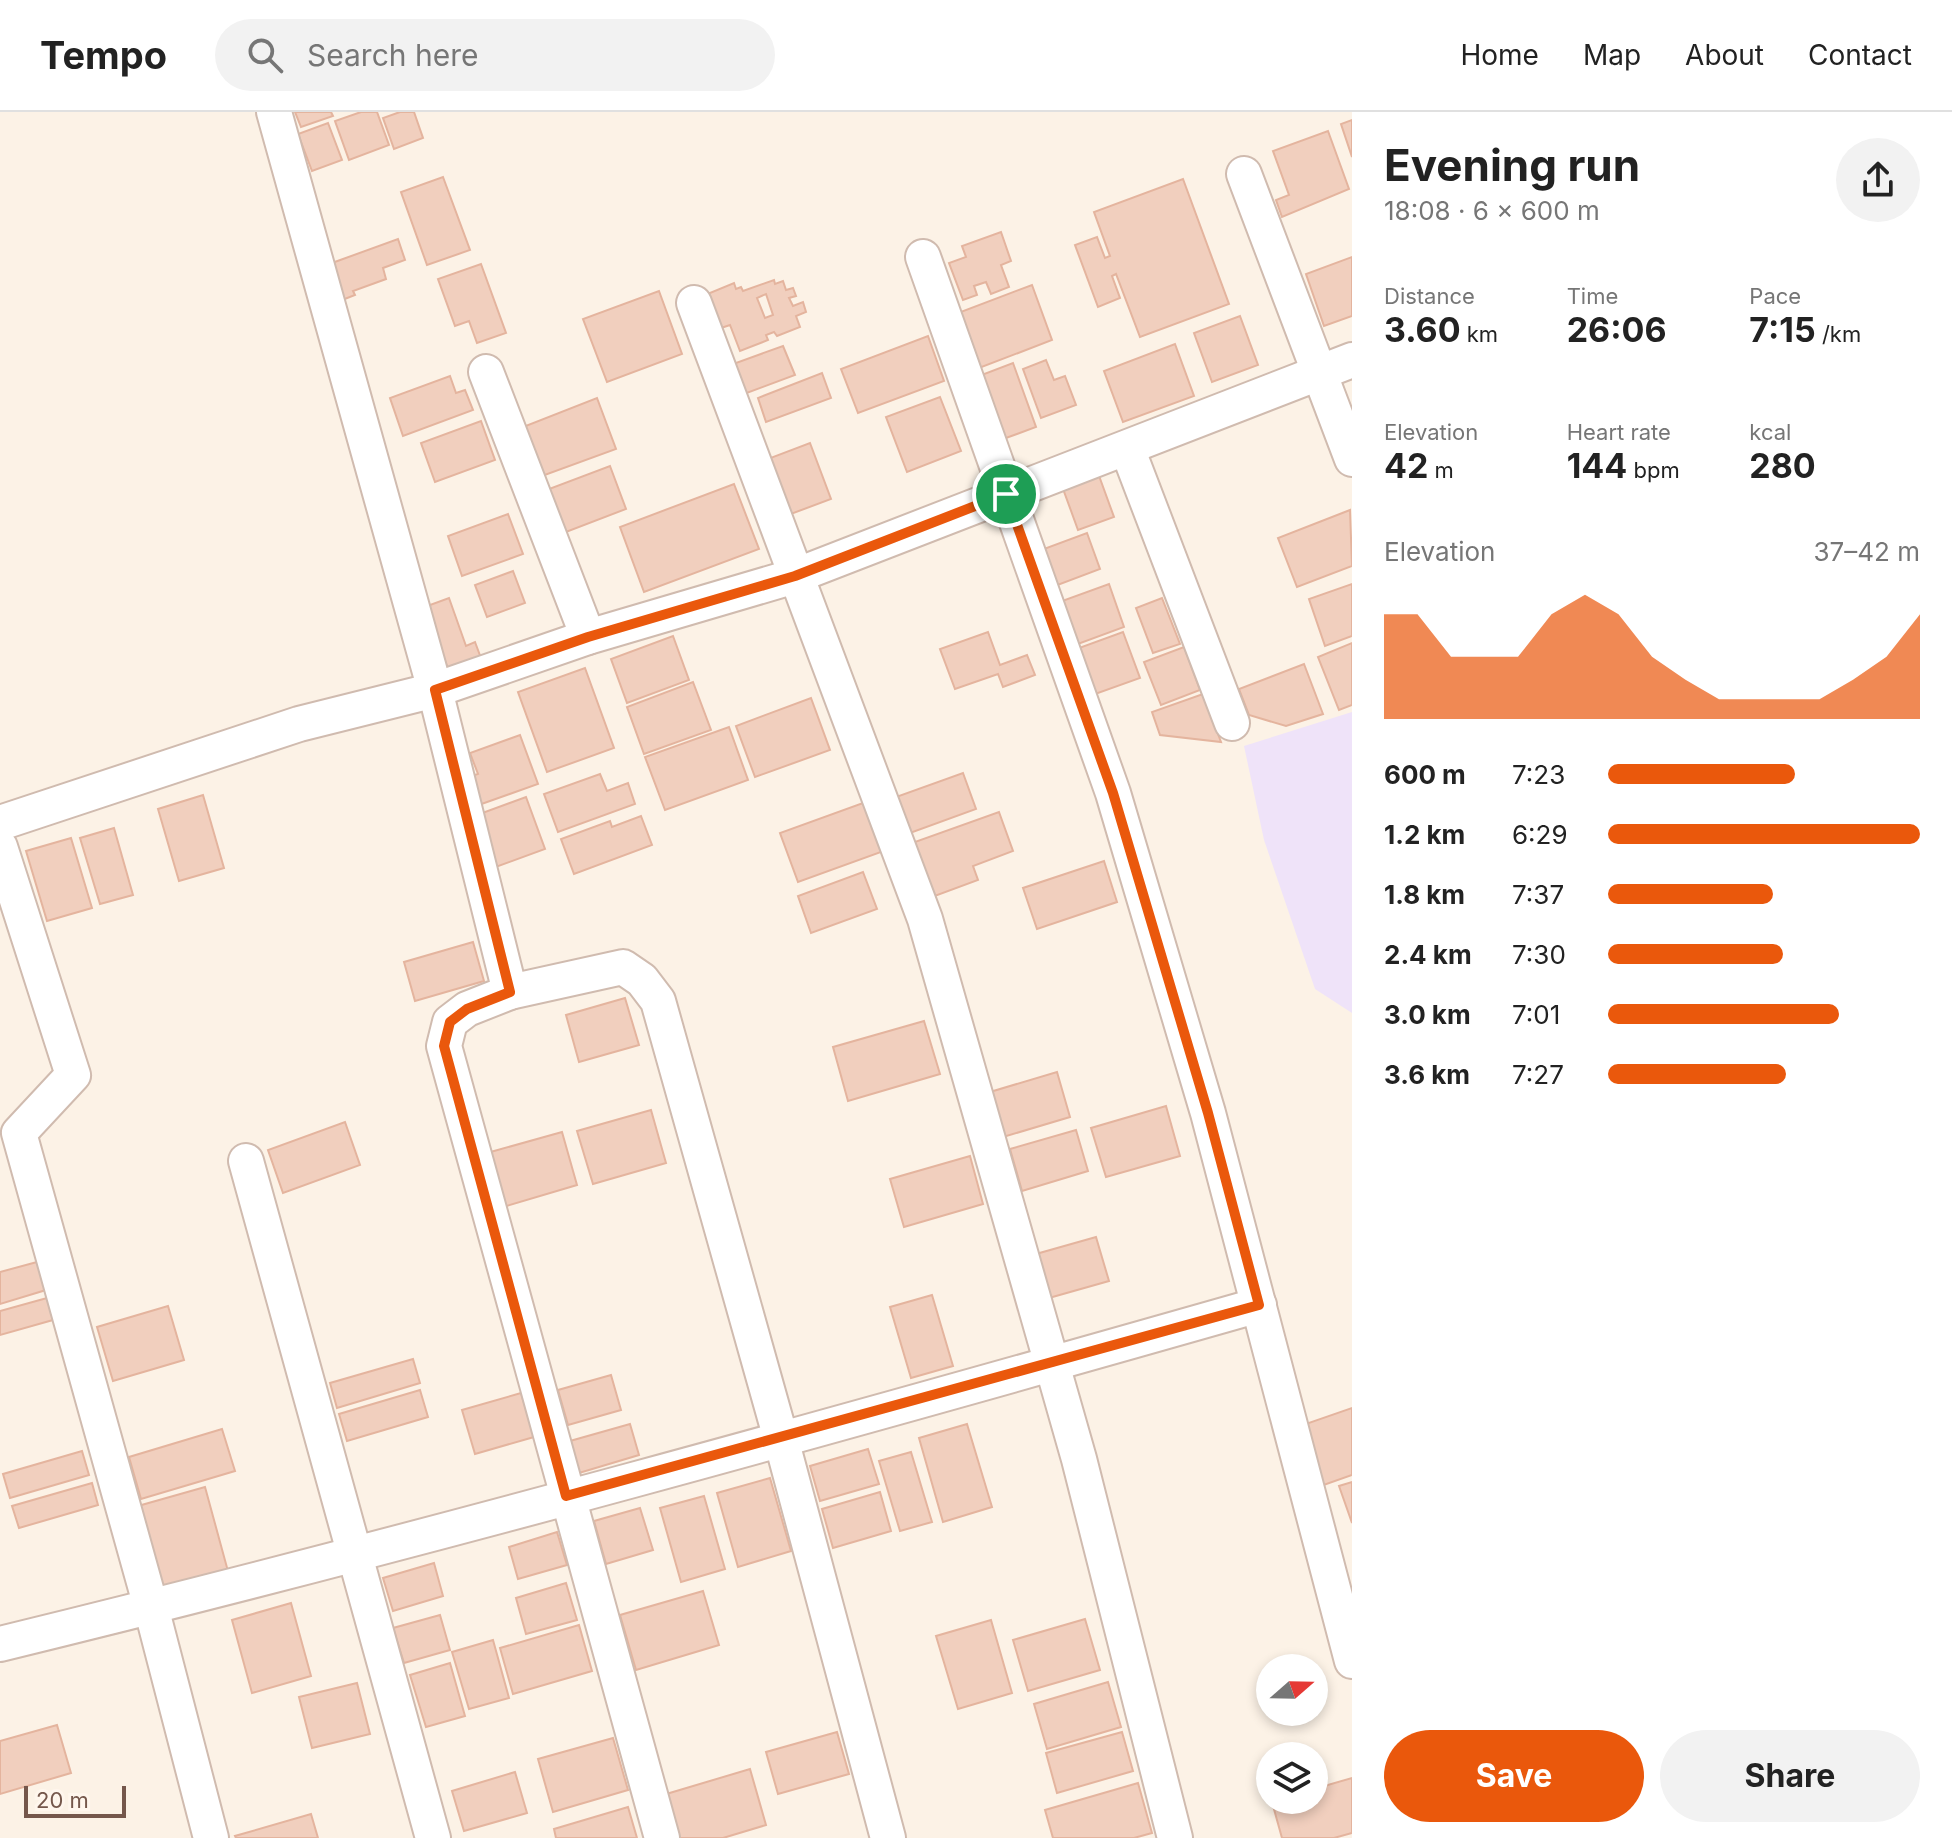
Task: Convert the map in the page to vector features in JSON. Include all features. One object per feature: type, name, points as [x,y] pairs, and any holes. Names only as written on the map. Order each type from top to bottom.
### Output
[{"type":"street","points":[[274,112],[435,690],[510,992]]},
{"type":"street","points":[[1244,174],[1352,459]]},
{"type":"street","points":[[923,257],[1113,793],[1208,1113],[1352,1661]]},
{"type":"street","points":[[694,303],[925,919],[1079,1459],[1175,1838]]},
{"type":"street","points":[[0,823],[299,724],[435,690],[588,637],[795,576],[1352,360]]},
{"type":"street","points":[[486,372],[588,637]]},
{"type":"street","points":[[1127,448],[1232,723]]},
{"type":"street","points":[[0,847],[73,1075],[19,1133],[151,1607],[211,1838]]},
{"type":"street","points":[[662,1838],[444,1046],[450,1022],[467,1009],[510,992],[623,967],[642,980],[658,1001],[781,1439],[888,1838]]},
{"type":"street","points":[[246,1161],[433,1838]]},
{"type":"street","points":[[0,1644],[151,1607],[781,1439],[1259,1305]]},
{"type":"shaded area","points":[[1352,712],[1352,1013],[1315,989],[1264,840],[1244,746]]},
{"type":"building","points":[[295,112],[331,112],[333,116],[301,127]]},
{"type":"building","points":[[361,112],[377,112],[389,145],[349,160],[335,121]]},
{"type":"building","points":[[400,112],[414,112],[423,138],[394,149],[383,118]]},
{"type":"building","points":[[1352,120],[1352,157],[1341,124]]},
{"type":"building","points":[[328,123],[342,160],[312,171],[298,134]]},
{"type":"building","points":[[1328,131],[1349,189],[1282,217],[1276,200],[1289,195],[1273,151]]},
{"type":"building","points":[[443,177],[470,250],[427,265],[401,192]]},
{"type":"building","points":[[1183,179],[1229,304],[1140,337],[1116,274],[1112,276],[1120,298],[1098,307],[1075,245],[1097,237],[1105,258],[1110,256],[1094,212]]},
{"type":"building","points":[[1001,232],[1011,261],[1001,265],[1009,287],[991,294],[986,282],[974,286],[977,295],[963,300],[949,263],[966,257],[962,246]]},
{"type":"building","points":[[398,239],[405,260],[383,268],[386,279],[353,291],[355,295],[337,302],[332,263]]},
{"type":"building","points":[[1352,257],[1352,316],[1324,326],[1306,274]]},
{"type":"building","points":[[481,264],[506,333],[477,343],[469,321],[455,326],[438,279]]},
{"type":"building","points":[[774,280],[775,284],[783,281],[786,290],[793,288],[796,296],[789,298],[793,306],[803,302],[806,312],[796,316],[800,327],[777,336],[774,332],[766,335],[768,340],[740,351],[730,325],[721,328],[705,295],[734,283],[736,289],[741,287],[743,291]],"holes":[[[766,294],[773,315],[765,318],[757,298]]]},
{"type":"building","points":[[1032,285],[1052,340],[979,368],[958,313]]},
{"type":"building","points":[[659,291],[682,354],[607,382],[583,319]]},
{"type":"building","points":[[1240,316],[1258,365],[1212,382],[1194,333]]},
{"type":"building","points":[[928,336],[944,381],[858,413],[841,369]]},
{"type":"building","points":[[1175,344],[1194,396],[1123,422],[1104,371]]},
{"type":"building","points":[[783,346],[795,375],[744,394],[733,364]]},
{"type":"building","points":[[1046,360],[1054,380],[1065,376],[1076,405],[1041,418],[1023,369]]},
{"type":"building","points":[[1013,363],[1036,427],[995,442],[971,379]]},
{"type":"building","points":[[822,373],[831,398],[766,422],[758,398]]},
{"type":"building","points":[[450,376],[456,393],[465,390],[473,410],[403,436],[390,398]]},
{"type":"building","points":[[940,397],[961,451],[907,472],[886,417]]},
{"type":"building","points":[[597,398],[616,449],[542,476],[523,427]]},
{"type":"building","points":[[481,421],[495,460],[435,482],[421,443]]},
{"type":"building","points":[[810,443],[831,499],[780,518],[760,462]]},
{"type":"building","points":[[610,466],[626,509],[566,532],[549,489]]},
{"type":"building","points":[[1098,473],[1114,517],[1078,530],[1062,486]]},
{"type":"building","points":[[734,484],[759,549],[644,592],[620,527]]},
{"type":"building","points":[[1350,510],[1352,566],[1297,587],[1278,538]]},
{"type":"building","points":[[508,514],[523,554],[462,576],[448,536]]},
{"type":"building","points":[[1087,533],[1100,569],[1047,589],[1033,553]]},
{"type":"building","points":[[513,571],[525,603],[487,617],[475,585]]},
{"type":"building","points":[[1109,584],[1124,627],[1067,648],[1051,605]]},
{"type":"building","points":[[1352,584],[1352,636],[1325,646],[1309,599]]},
{"type":"building","points":[[449,598],[466,646],[475,642],[485,669],[452,680],[419,609]]},
{"type":"building","points":[[1162,598],[1180,644],[1153,653],[1136,608]]},
{"type":"building","points":[[988,632],[1000,665],[1027,655],[1035,675],[1003,687],[998,674],[955,689],[940,649]]},
{"type":"building","points":[[1123,632],[1140,678],[1084,698],[1068,652]]},
{"type":"building","points":[[673,636],[689,680],[627,703],[611,659]]},
{"type":"building","points":[[1352,643],[1352,705],[1339,710],[1318,657]]},
{"type":"building","points":[[1184,647],[1200,690],[1161,705],[1144,662]]},
{"type":"building","points":[[1304,664],[1323,714],[1286,726],[1249,715],[1239,689]]},
{"type":"building","points":[[585,668],[614,748],[547,772],[518,692]]},
{"type":"building","points":[[693,682],[711,730],[644,754],[627,707]]},
{"type":"building","points":[[1203,694],[1221,742],[1160,735],[1152,712]]},
{"type":"building","points":[[811,698],[830,750],[755,777],[736,726]]},
{"type":"building","points":[[729,727],[748,780],[665,810],[645,757]]},
{"type":"building","points":[[520,735],[538,784],[476,806],[466,778],[478,774],[470,753]]},
{"type":"building","points":[[963,773],[976,809],[910,833],[896,797]]},
{"type":"building","points":[[600,774],[607,791],[628,783],[635,804],[558,832],[544,794]]},
{"type":"building","points":[[203,795],[224,868],[179,881],[158,809]]},
{"type":"building","points":[[526,797],[545,849],[493,868],[474,816]]},
{"type":"building","points":[[863,803],[881,852],[798,882],[780,833]]},
{"type":"building","points":[[999,812],[1013,851],[973,866],[978,880],[932,897],[912,843]]},
{"type":"building","points":[[641,816],[652,845],[574,874],[561,839],[610,821],[612,827]]},
{"type":"building","points":[[114,828],[133,895],[100,904],[80,838]]},
{"type":"building","points":[[71,838],[92,908],[47,921],[26,851]]},
{"type":"building","points":[[1104,861],[1117,902],[1037,929],[1023,888]]},
{"type":"building","points":[[863,872],[877,909],[811,933],[798,896]]},
{"type":"building","points":[[473,942],[484,981],[415,1001],[404,962]]},
{"type":"building","points":[[625,998],[639,1045],[579,1062],[566,1015]]},
{"type":"building","points":[[924,1021],[940,1074],[848,1101],[833,1047]]},
{"type":"building","points":[[1057,1072],[1070,1117],[1003,1137],[990,1092]]},
{"type":"building","points":[[1166,1106],[1180,1156],[1106,1177],[1091,1128]]},
{"type":"building","points":[[651,1110],[666,1163],[593,1184],[577,1131]]},
{"type":"building","points":[[345,1122],[360,1165],[283,1193],[268,1150]]},
{"type":"building","points":[[1076,1130],[1088,1171],[1022,1191],[1010,1149]]},
{"type":"building","points":[[562,1132],[577,1185],[503,1207],[487,1153]]},
{"type":"building","points":[[970,1156],[983,1204],[904,1227],[890,1179]]},
{"type":"building","points":[[1096,1237],[1109,1281],[1049,1298],[1036,1254]]},
{"type":"building","points":[[37,1262],[46,1290],[0,1304],[0,1272]]},
{"type":"building","points":[[932,1295],[953,1366],[911,1378],[890,1307]]},
{"type":"building","points":[[47,1298],[53,1320],[0,1335],[0,1311]]},
{"type":"building","points":[[168,1306],[184,1360],[113,1381],[97,1327]]},
{"type":"building","points":[[413,1359],[420,1383],[337,1408],[330,1383]]},
{"type":"building","points":[[611,1375],[621,1410],[568,1425],[558,1390]]},
{"type":"building","points":[[420,1390],[428,1417],[347,1441],[339,1414]]},
{"type":"building","points":[[521,1393],[534,1437],[475,1454],[462,1410]]},
{"type":"building","points":[[1352,1408],[1352,1475],[1318,1487],[1297,1427]]},
{"type":"building","points":[[630,1424],[639,1455],[579,1473],[570,1441]]},
{"type":"building","points":[[967,1424],[992,1507],[943,1522],[919,1438]]},
{"type":"building","points":[[222,1429],[235,1471],[141,1499],[129,1457]]},
{"type":"building","points":[[868,1449],[879,1484],[820,1501],[810,1466]]},
{"type":"building","points":[[82,1451],[89,1475],[10,1498],[3,1474]]},
{"type":"building","points":[[911,1452],[932,1522],[900,1531],[879,1461]]},
{"type":"building","points":[[770,1478],[791,1551],[738,1567],[717,1493]]},
{"type":"building","points":[[1352,1482],[1352,1523],[1339,1486]]},
{"type":"building","points":[[92,1483],[98,1505],[19,1528],[12,1506]]},
{"type":"building","points":[[205,1487],[229,1575],[163,1594],[138,1506]]},
{"type":"building","points":[[880,1492],[891,1531],[833,1548],[822,1509]]},
{"type":"building","points":[[704,1496],[725,1569],[681,1582],[660,1508]]},
{"type":"building","points":[[640,1508],[653,1550],[606,1564],[594,1521]]},
{"type":"building","points":[[557,1532],[567,1565],[518,1579],[509,1547]]},
{"type":"building","points":[[434,1563],[443,1596],[393,1611],[383,1578]]},
{"type":"building","points":[[566,1583],[577,1620],[526,1634],[516,1598]]},
{"type":"building","points":[[703,1591],[719,1645],[636,1670],[620,1615]]},
{"type":"building","points":[[291,1603],[311,1676],[252,1693],[232,1620]]},
{"type":"building","points":[[440,1615],[450,1650],[404,1663],[393,1628]]},
{"type":"building","points":[[1085,1619],[1100,1670],[1028,1691],[1013,1640]]},
{"type":"building","points":[[991,1620],[1012,1693],[958,1709],[936,1636]]},
{"type":"building","points":[[579,1625],[592,1671],[513,1694],[500,1648]]},
{"type":"building","points":[[493,1640],[509,1698],[469,1709],[452,1652]]},
{"type":"building","points":[[450,1663],[465,1716],[426,1727],[410,1675]]},
{"type":"building","points":[[1108,1682],[1121,1727],[1047,1749],[1034,1704]]},
{"type":"building","points":[[357,1683],[370,1734],[312,1748],[299,1697]]},
{"type":"building","points":[[57,1725],[71,1773],[0,1794],[0,1741]]},
{"type":"building","points":[[837,1732],[849,1774],[778,1794],[766,1752]]},
{"type":"building","points":[[1122,1732],[1133,1771],[1057,1793],[1046,1753]]},
{"type":"building","points":[[613,1738],[628,1790],[553,1812],[538,1759]]},
{"type":"building","points":[[750,1769],[766,1825],[723,1838],[676,1838],[663,1795]]},
{"type":"building","points":[[515,1772],[527,1813],[464,1831],[452,1791]]},
{"type":"building","points":[[1352,1778],[1352,1833],[1334,1838],[1282,1838],[1275,1814],[1328,1814],[1328,1785]]},
{"type":"building","points":[[1138,1783],[1152,1833],[1134,1838],[1053,1838],[1045,1810]]},
{"type":"building","points":[[628,1807],[637,1838],[556,1838],[554,1829]]},
{"type":"building","points":[[311,1814],[318,1838],[235,1836]]},
{"type":"route","points":[[1006,494],[1113,793],[1208,1113],[1259,1305],[566,1496],[444,1046],[450,1022],[467,1009],[510,992],[435,690],[588,637],[795,576],[1006,494]]}]
